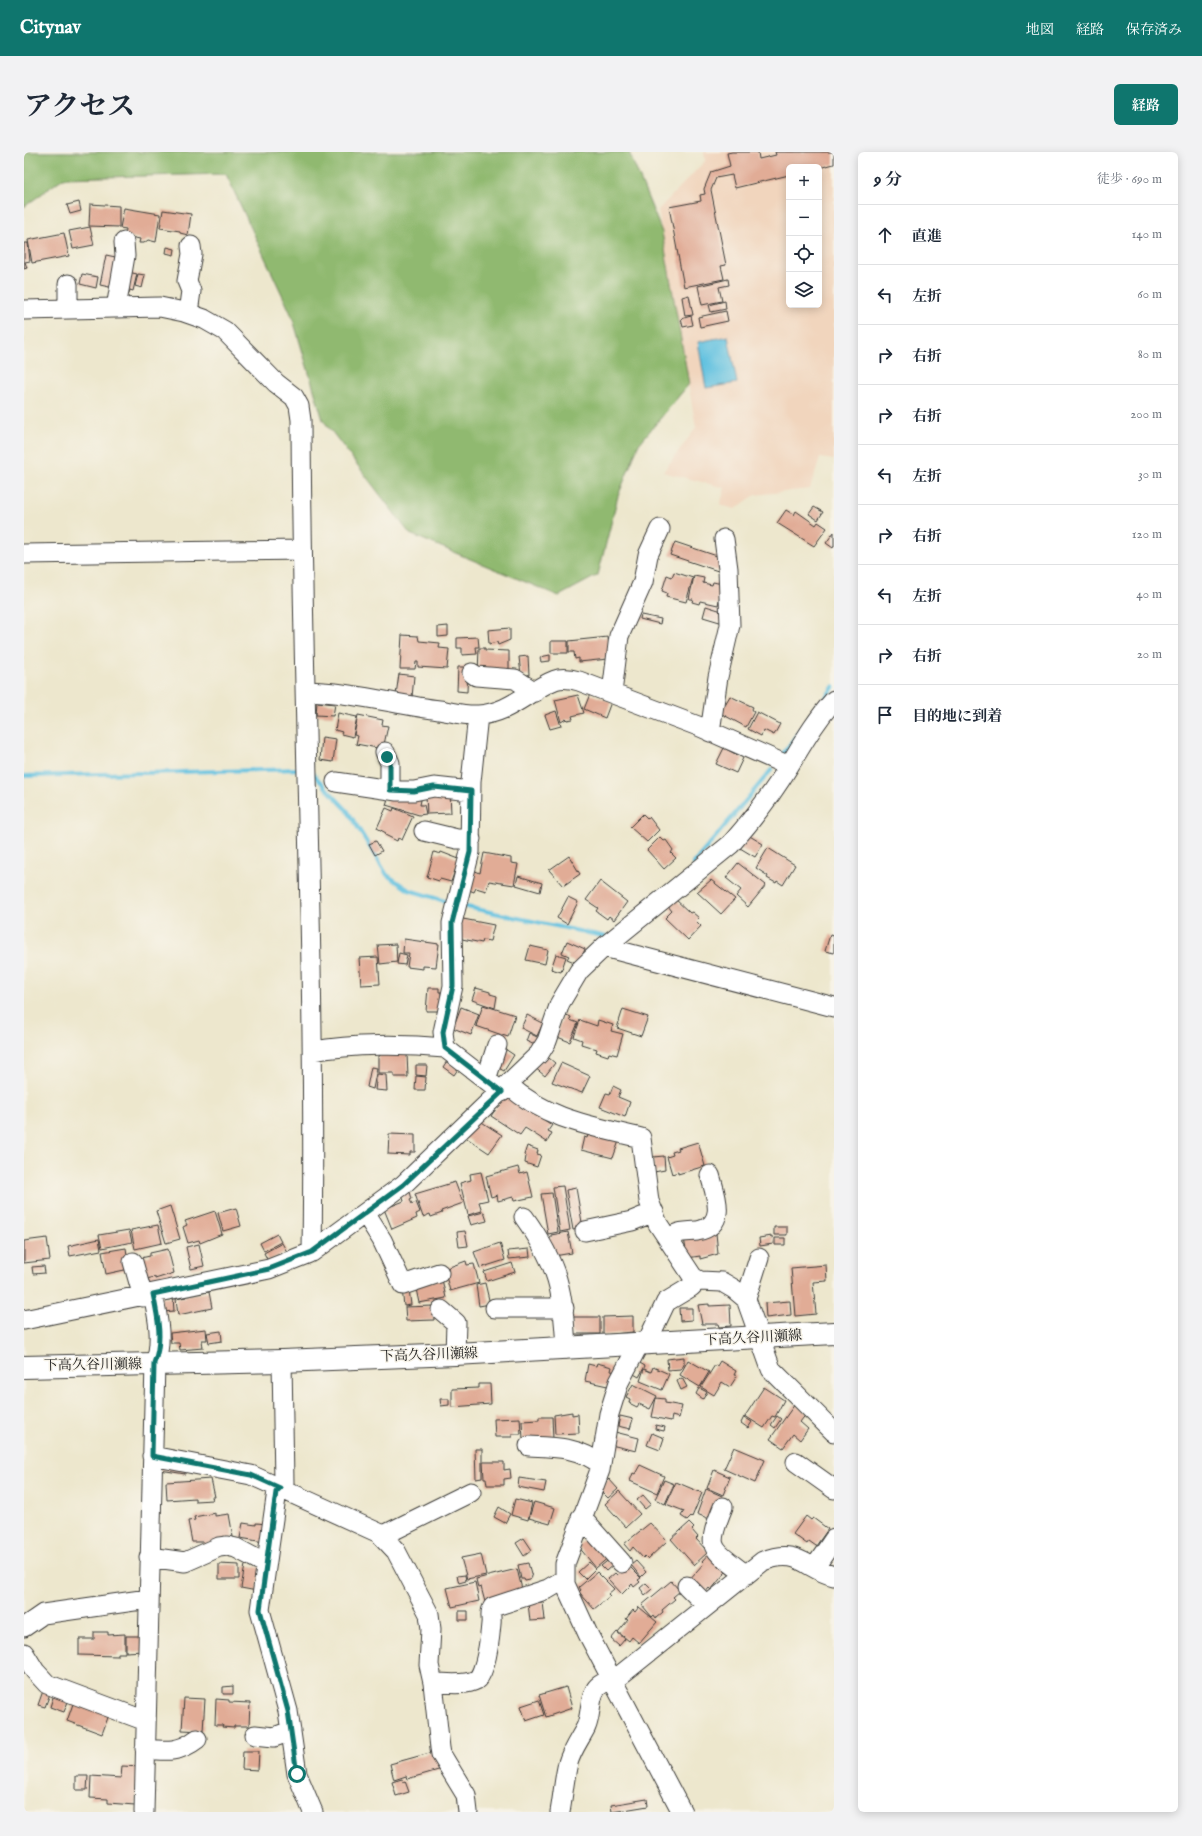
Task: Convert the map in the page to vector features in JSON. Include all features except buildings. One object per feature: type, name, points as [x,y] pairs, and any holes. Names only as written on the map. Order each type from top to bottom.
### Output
[{"type":"main road","name":"下高久谷川瀬線","points":[[24,1367],[282,1361],[455,1354],[834,1333]]},
{"type":"street","points":[[116,308],[125,256],[124,242]]},
{"type":"street","points":[[188,313],[191,291],[188,281],[192,254],[191,246]]},
{"type":"street","points":[[68,284],[68,309]]},
{"type":"street","points":[[24,310],[160,308],[188,313],[204,319],[225,331],[276,383],[294,397],[299,406],[301,420],[302,550],[313,1051],[314,1118],[312,1252]]},
{"type":"street","points":[[612,693],[619,636],[642,582],[648,556],[660,529]]},
{"type":"street","points":[[710,732],[718,677],[730,625],[729,584],[724,540]]},
{"type":"street","points":[[24,554],[302,550]]},
{"type":"street","points":[[472,673],[476,676],[515,673],[535,692]]},
{"type":"street","points":[[306,691],[345,693],[397,705],[478,715],[493,713],[516,704],[556,679],[568,678],[612,693],[710,732],[789,766]]},
{"type":"street","points":[[24,1320],[148,1296],[269,1269],[312,1252],[403,1185],[505,1089],[539,1054],[547,1040],[560,1003],[579,971],[604,947],[730,844],[745,828],[789,766],[800,746],[834,700]]},
{"type":"street","points":[[445,1048],[443,1032],[453,986],[452,923],[470,852],[471,791],[478,715]]},
{"type":"street","points":[[385,752],[390,763],[390,790]]},
{"type":"street","points":[[336,782],[390,790],[414,791],[434,787],[471,791]]},
{"type":"street","points":[[424,831],[457,839],[470,839]]},
{"type":"street","points":[[604,947],[833,1004]]},
{"type":"street","points":[[486,1080],[497,1045]]},
{"type":"street","points":[[313,1051],[331,1048],[361,1047],[424,1046],[445,1048],[486,1080],[523,1098],[541,1109],[567,1120],[641,1138],[649,1201],[658,1224],[693,1277],[698,1280],[722,1282],[734,1289],[746,1299],[770,1370],[834,1432]]},
{"type":"street","points":[[671,1243],[676,1234],[703,1229],[711,1225],[716,1218],[718,1199],[710,1175]]},
{"type":"street","points":[[584,1231],[632,1220],[654,1212]]},
{"type":"street","points":[[364,1213],[382,1240],[403,1285],[439,1273]]},
{"type":"street","points":[[524,1217],[538,1237],[554,1267],[564,1308],[566,1349]]},
{"type":"street","points":[[746,1299],[759,1258]]},
{"type":"street","points":[[133,1262],[158,1321],[158,1355],[154,1363],[144,1812]]},
{"type":"street","points":[[682,1812],[576,1610],[565,1584],[565,1564],[600,1465],[609,1414],[620,1382],[666,1302],[692,1287],[698,1280]]},
{"type":"street","points":[[495,1308],[564,1308]]},
{"type":"street","points":[[441,1310],[456,1323],[455,1354]]},
{"type":"street","points":[[282,1361],[284,1483],[276,1492],[260,1610],[288,1711],[297,1774],[313,1812]]},
{"type":"street","points":[[529,1446],[573,1450],[588,1455],[600,1465]]},
{"type":"street","points":[[152,1456],[251,1475],[382,1536],[396,1551],[429,1614],[431,1629],[429,1665],[433,1683],[441,1754],[466,1795],[468,1812]]},
{"type":"street","points":[[796,1462],[834,1489]]},
{"type":"street","points":[[382,1536],[471,1492]]},
{"type":"street","points":[[723,1507],[712,1535],[713,1544],[716,1550],[746,1575]]},
{"type":"street","points":[[581,1517],[622,1563]]},
{"type":"street","points":[[815,1567],[834,1539]]},
{"type":"street","points":[[149,1557],[185,1562],[219,1547],[226,1546],[236,1548],[266,1564]]},
{"type":"street","points":[[560,1812],[568,1763],[579,1738],[587,1725],[593,1693],[605,1682],[613,1681],[763,1561],[776,1556],[794,1558],[834,1576]]},
{"type":"street","points":[[433,1683],[470,1682],[477,1679],[482,1673],[487,1652],[491,1623],[491,1610],[493,1607],[548,1589],[565,1579]]},
{"type":"street","points":[[687,1586],[707,1606]]},
{"type":"street","points":[[24,1627],[43,1614],[148,1599]]},
{"type":"street","points":[[24,1653],[35,1671],[47,1684],[146,1721]]},
{"type":"street","points":[[255,1735],[274,1737],[291,1731]]},
{"type":"street","points":[[145,1749],[174,1751],[186,1748],[197,1739]]},
{"type":"shaded area","points":[[704,152],[834,152],[834,460],[820,458],[810,489],[755,495],[735,509],[720,505],[725,488],[663,472],[696,428],[658,210],[705,161]]},
{"type":"green space","points":[[24,152],[629,152],[662,232],[689,384],[639,444],[618,496],[598,575],[559,596],[410,534],[323,420],[292,316],[226,174],[63,178],[24,207]]},
{"type":"water","points":[[728,336],[737,383],[706,388],[698,342]]},
{"type":"waterway","points":[[826,697],[834,686]]},
{"type":"waterway","points":[[782,755],[801,729]]},
{"type":"waterway","points":[[24,776],[301,769]]},
{"type":"waterway","points":[[693,864],[772,769]]},
{"type":"waterway","points":[[313,774],[347,810],[387,875],[409,890],[451,903]]},
{"type":"waterway","points":[[462,906],[607,937]]},
{"type":"route","points":[[297,1774],[288,1711],[260,1610],[276,1492],[280,1488],[251,1475],[152,1456],[154,1363],[158,1355],[158,1321],[153,1294],[269,1269],[312,1252],[403,1185],[502,1092],[445,1048],[443,1032],[453,986],[452,923],[470,852],[471,791],[434,787],[414,791],[390,790],[390,763],[387,757]]}]
